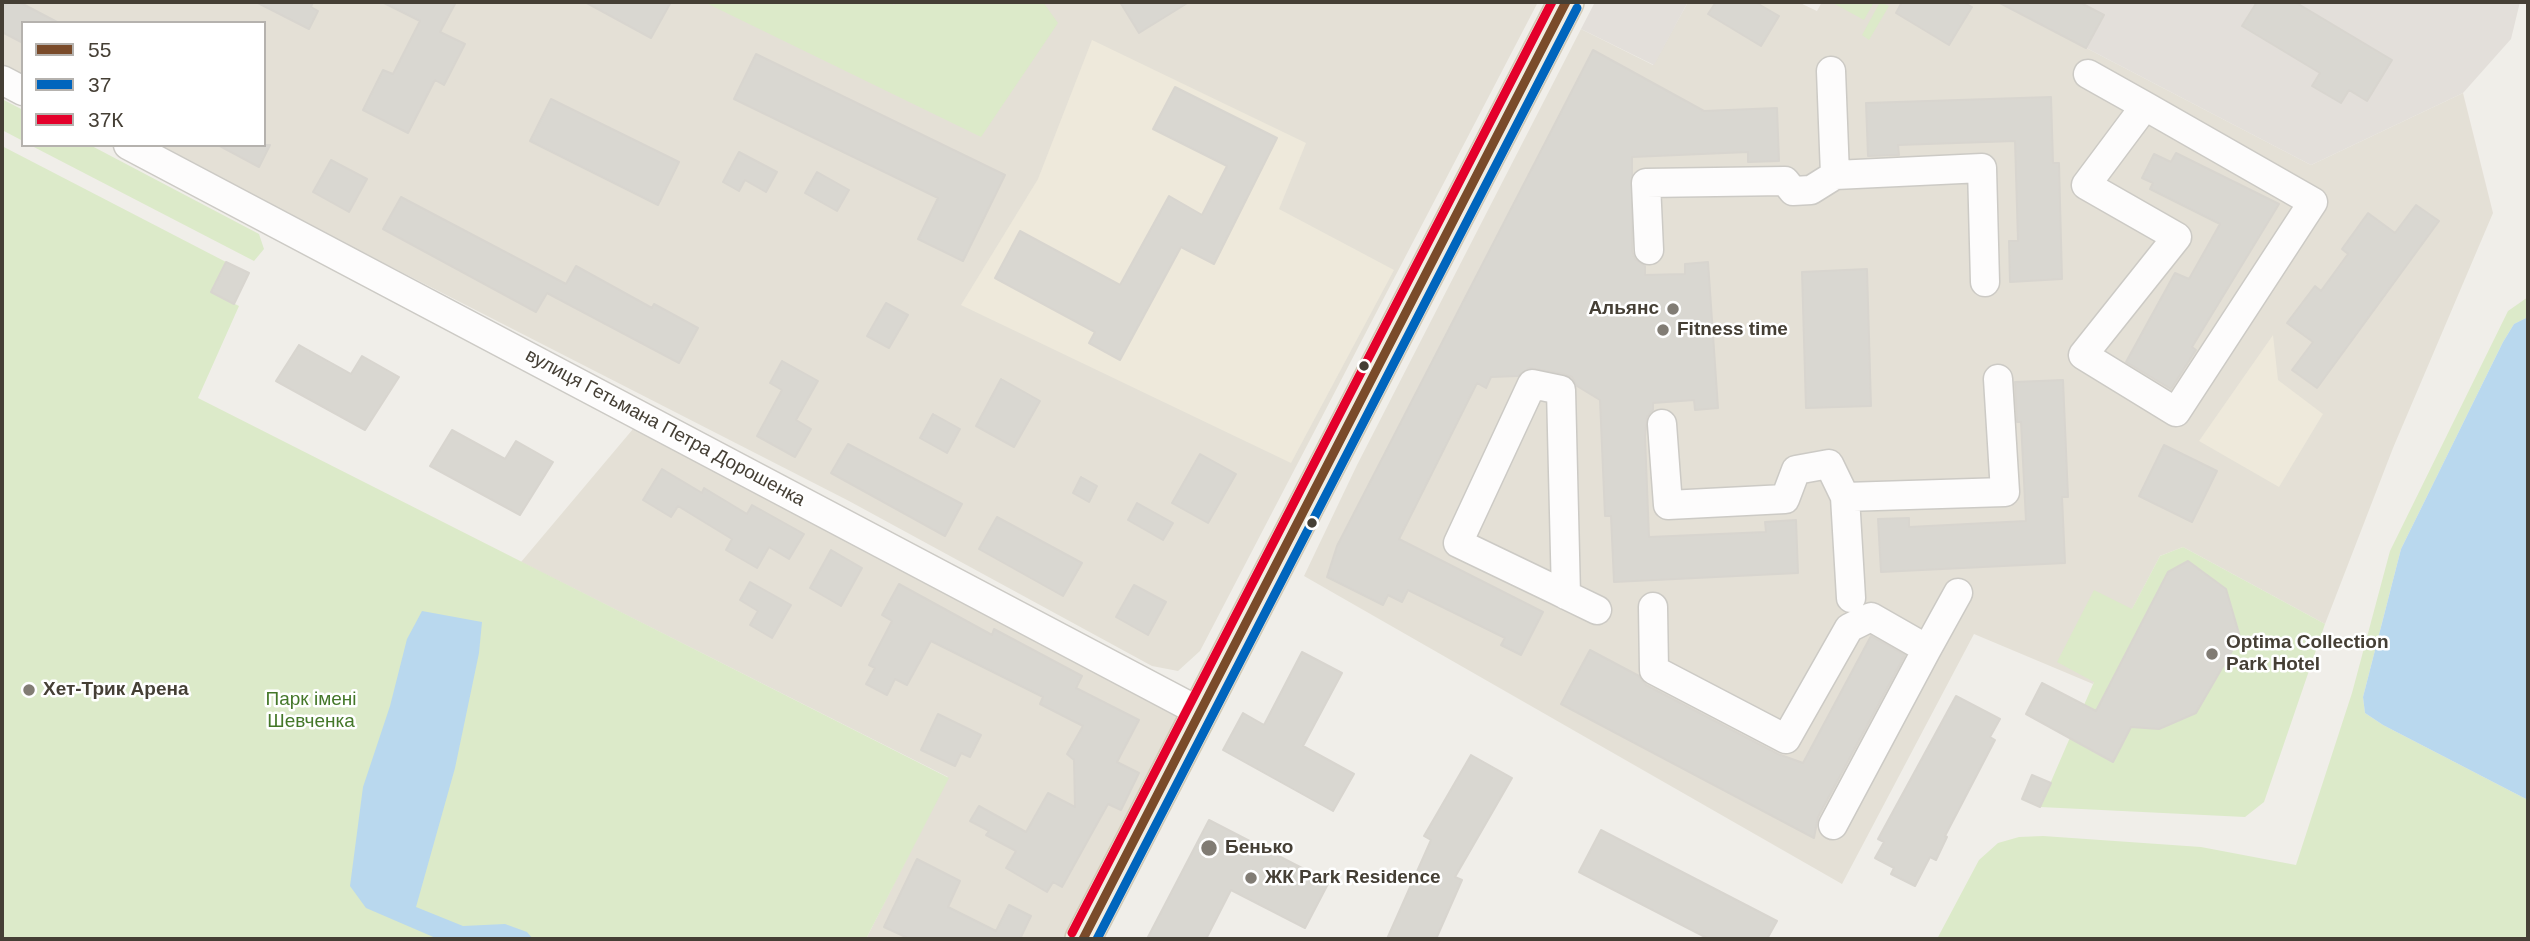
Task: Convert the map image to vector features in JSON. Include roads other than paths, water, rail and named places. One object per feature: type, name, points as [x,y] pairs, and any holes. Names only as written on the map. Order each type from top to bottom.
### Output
[{"type":"main road","points":[[1083,939],[1566,2]]},
{"type":"street","points":[[1830,71],[1835,175]]},
{"type":"street","points":[[2088,74],[2145,106],[2313,202],[2176,412],[2083,355],[2176,237],[2086,185],[2145,106]]},
{"type":"street","points":[[2,80],[21,90]]},
{"type":"street","name":"вулиця Гетьмана Петра Дорошенка","points":[[132,147],[1200,712]]},
{"type":"street","points":[[1649,250],[1646,183],[1785,181],[1793,191],[1811,190],[1835,175],[1982,167],[1984,282]]},
{"type":"street","points":[[1845,498],[2005,492],[1998,379]]},
{"type":"street","points":[[1566,595],[1561,390],[1532,384],[1458,542],[1566,595],[1597,610]]},
{"type":"street","points":[[1662,424],[1668,505],[1785,499],[1796,470],[1829,464],[1845,498],[1851,598]]},
{"type":"street","points":[[1833,825],[1958,593]]},
{"type":"street","points":[[1653,607],[1654,670],[1786,739],[1849,628],[1871,617],[1927,649]]},
{"type":"water","points":[[2528,317],[2528,800],[2383,725],[2365,713],[2363,697],[2401,549],[2503,342],[2514,324]]},
{"type":"water","points":[[422,611],[482,622],[479,653],[455,768],[416,907],[463,926],[505,924],[527,932],[533,939],[438,939],[366,908],[350,886],[363,787],[390,706],[407,639]]},
{"type":"place","name":"Альянс","points":[[1673,309]]},
{"type":"place","name":"Fitness time","points":[[1663,330]]},
{"type":"place","name":"Optima Collection Park Hotel","points":[[2212,654]]},
{"type":"place","name":"Хет-Трик Арена","points":[[29,690]]},
{"type":"place","name":"Бенько","points":[[1209,848]]},
{"type":"place","name":"ЖК Park Residence","points":[[1251,878]]},
{"type":"park label","name":"Парк імені Шевченка","points":[[311,711]]}]
